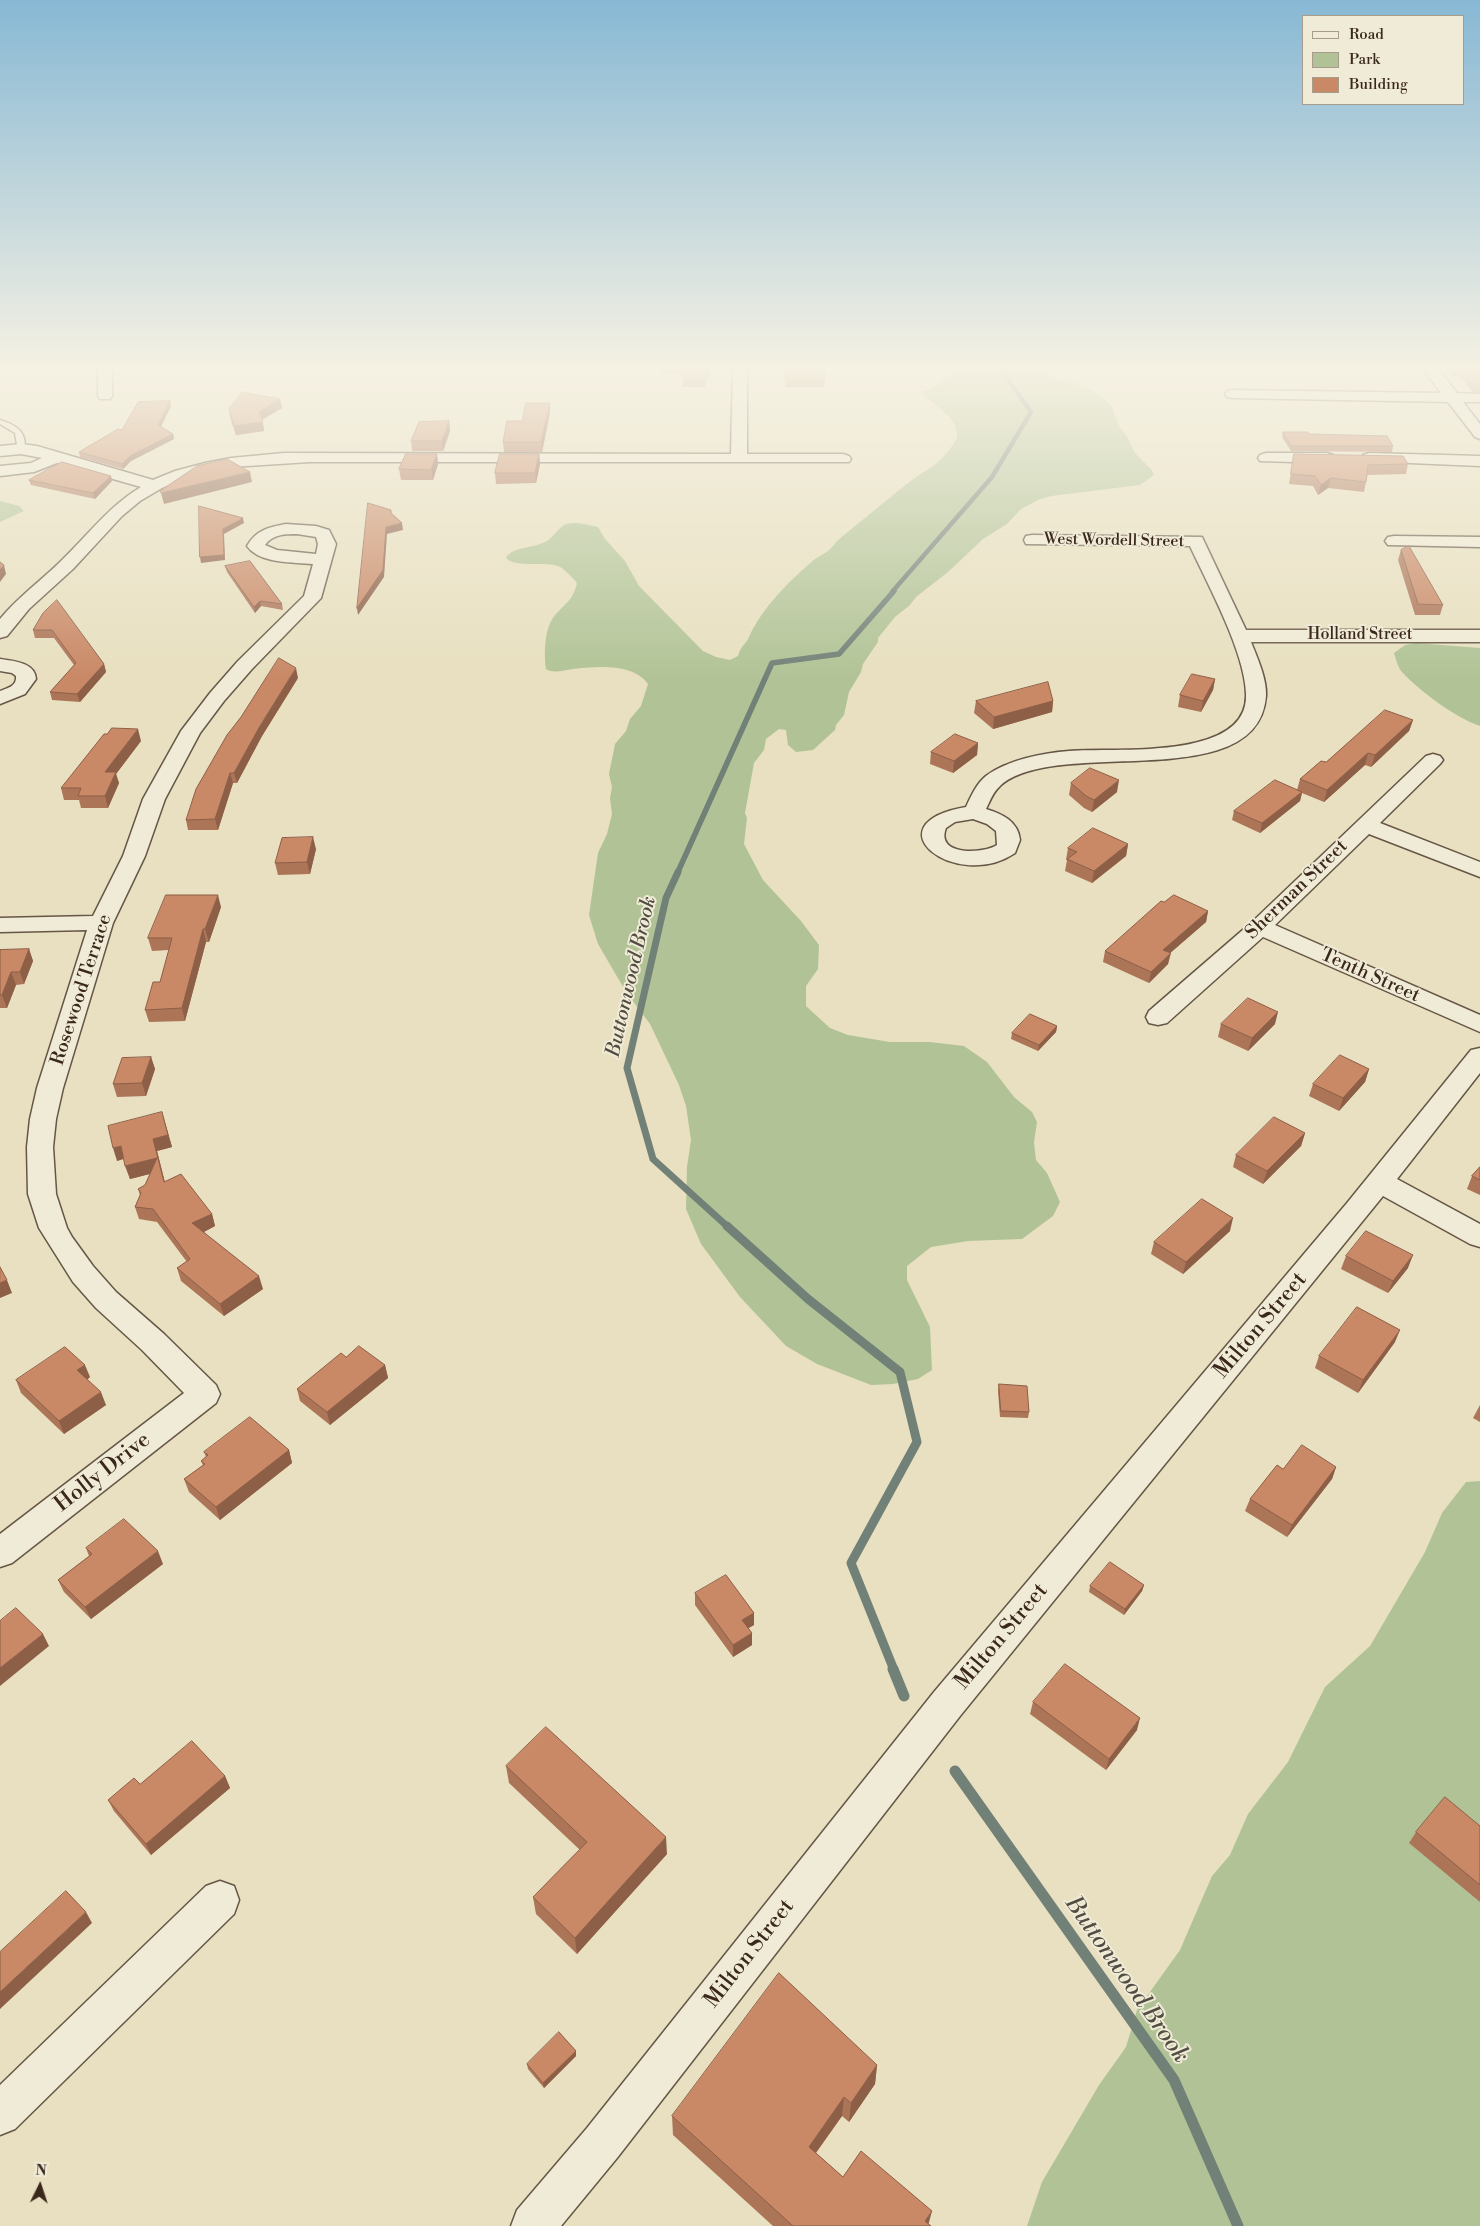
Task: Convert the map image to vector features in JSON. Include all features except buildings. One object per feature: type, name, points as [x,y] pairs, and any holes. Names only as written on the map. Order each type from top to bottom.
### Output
[{"type":"street","points":[[102,471],[155,486]]},
{"type":"street","points":[[0,632],[7,620],[83,550],[120,510],[134,498],[155,486],[196,471]]},
{"type":"street","name":"West Wordell Street","points":[[1032,540],[1196,542],[1240,636]]},
{"type":"street","points":[[1394,541],[1480,542]]},
{"type":"street","name":"Rosewood Terrace","points":[[205,1394],[153,1342],[106,1300],[83,1274],[53,1228],[42,1194],[40,1147],[43,1119],[50,1088],[70,1030],[101,923],[134,856],[154,800],[173,761],[191,731],[217,697],[312,598],[319,578],[322,560]]},
{"type":"street","points":[[974,812],[985,789],[994,779],[1020,768],[1068,757],[1129,756],[1183,752],[1217,743],[1235,734],[1247,723],[1255,707],[1256,698],[1254,681],[1240,636]]},
{"type":"street","name":"Holland Street","points":[[1240,636],[1480,636]]},
{"type":"street","points":[[0,665],[18,668],[26,674],[27,678],[23,687],[0,698]]},
{"type":"street","name":"Sherman Street","points":[[1158,1016],[1260,927],[1433,760]]},
{"type":"street","points":[[1365,825],[1480,870]]},
{"type":"street","points":[[0,925],[101,923]]},
{"type":"street","name":"Tenth Street","points":[[1260,927],[1480,1024]]},
{"type":"street","name":"Milton Street","points":[[533,2226],[602,2143],[947,1704],[1380,1182],[1480,1056]]},
{"type":"street","points":[[1380,1182],[1480,1237]]},
{"type":"street","name":"Holly Drive","points":[[0,1553],[205,1394]]},
{"type":"street","points":[[0,2114],[220,1900]]},
{"type":"green space","points":[[925,471],[1152,471],[1154,475],[1140,485],[1051,496],[1021,509],[1007,524],[983,539],[895,617],[878,638],[878,642],[863,664],[861,672],[849,692],[844,715],[836,725],[835,730],[813,750],[796,752],[788,745],[786,730],[779,729],[766,739],[764,750],[754,763],[745,813],[747,818],[744,844],[763,880],[801,921],[819,945],[818,969],[806,986],[806,1006],[830,1028],[848,1035],[890,1042],[930,1042],[964,1046],[987,1062],[1014,1097],[1032,1112],[1037,1122],[1034,1142],[1036,1160],[1047,1173],[1060,1202],[1053,1216],[1022,1239],[968,1241],[931,1247],[907,1266],[907,1280],[930,1327],[932,1370],[918,1379],[893,1384],[871,1385],[817,1364],[786,1346],[740,1297],[701,1244],[686,1209],[687,1167],[691,1140],[686,1106],[679,1085],[650,1024],[626,992],[598,944],[589,915],[598,853],[607,834],[612,814],[610,798],[612,787],[609,774],[615,744],[626,731],[630,719],[641,706],[648,684],[634,672],[614,667],[592,667],[556,671],[546,669],[545,649],[551,620],[571,597],[577,583],[560,567],[547,564],[517,563],[506,558],[513,552],[548,540],[566,524],[578,523],[598,527],[605,539],[625,561],[639,586],[703,651],[716,657],[730,660],[738,656],[761,616],[796,576]]},
{"type":"green space","points":[[0,501],[19,506],[24,511],[0,522]]},
{"type":"green space","points":[[1416,643],[1480,648],[1480,726],[1438,703],[1401,670],[1394,653],[1405,645]]},
{"type":"green space","points":[[1480,1481],[1480,2226],[1027,2226],[1042,2182],[1099,2085],[1126,2047],[1137,2010],[1180,1950],[1212,1876],[1230,1855],[1248,1814],[1288,1762],[1325,1687],[1370,1646],[1425,1552],[1442,1513],[1466,1482]]},
{"type":"waterway","name":"Buttonwood Brook","points":[[892,592],[996,471]]},
{"type":"waterway","name":"Buttonwood Brook","points":[[677,874],[772,663],[839,654],[894,591]]},
{"type":"waterway","name":"Buttonwood Brook","points":[[678,872],[666,898],[627,1068],[653,1159],[728,1227]]},
{"type":"waterway","name":"Buttonwood Brook","points":[[727,1226],[808,1299],[900,1372],[917,1442],[851,1563],[894,1670]]},
{"type":"waterway","name":"Buttonwood Brook","points":[[893,1669],[904,1696]]},
{"type":"waterway","name":"Buttonwood Brook","points":[[955,1771],[1174,2080],[1238,2226]]}]
